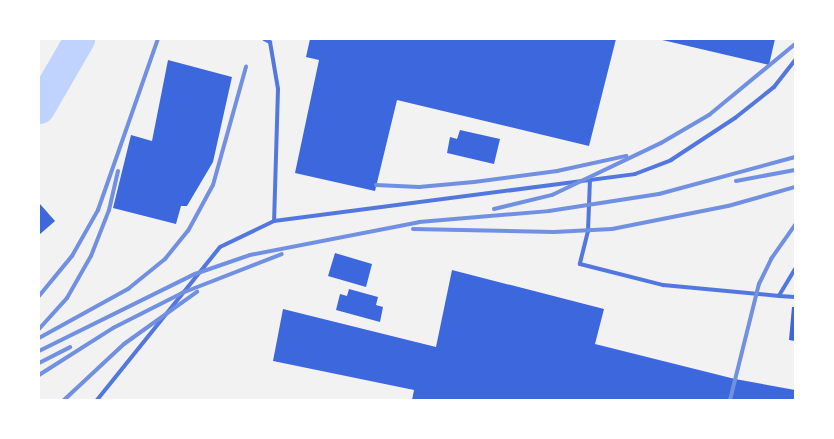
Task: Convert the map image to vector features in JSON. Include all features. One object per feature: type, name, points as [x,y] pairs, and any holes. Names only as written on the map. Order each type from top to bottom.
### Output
[{"type":"lane","points":[[264,39],[270,42],[278,89],[274,222]]},
{"type":"lane","points":[[98,400],[220,247],[274,222],[635,174],[671,160],[774,87],[795,60]]},
{"type":"lane","points":[[590,180],[588,231],[580,264],[664,285],[795,297]]},
{"type":"lane","points":[[779,296],[795,269]]},
{"type":"building","points":[[310,39],[616,39],[589,146],[397,100],[375,191],[295,173],[319,60],[306,57]]},
{"type":"building","points":[[658,39],[775,39],[769,65]]},
{"type":"building","points":[[168,60],[232,77],[213,162],[187,206],[181,206],[176,224],[113,208],[131,135],[152,141]]},
{"type":"building","points":[[460,130],[500,139],[494,164],[447,153],[450,137],[457,139]]},
{"type":"building","points":[[39,205],[55,221],[39,235]]},
{"type":"building","points":[[335,253],[372,264],[366,287],[328,276]]},
{"type":"building","points":[[452,270],[604,309],[595,344],[735,379],[795,390],[795,400],[412,400],[414,390],[273,361],[283,309],[436,347]]},
{"type":"building","points":[[349,289],[378,297],[376,305],[383,307],[380,322],[336,310],[340,294],[347,296]]},
{"type":"building","points":[[792,307],[795,307],[795,341],[789,340]]},
{"type":"waterway","points":[[39,108],[79,39]]},
{"type":"railway","points":[[39,296],[72,256],[98,210],[158,39]]},
{"type":"railway","points":[[494,209],[552,195],[661,143],[709,115],[795,44]]},
{"type":"railway","points":[[39,338],[128,289],[165,259],[188,231],[213,185],[246,67]]},
{"type":"railway","points":[[376,185],[419,187],[474,182],[557,171],[626,156]]},
{"type":"railway","points":[[39,351],[195,274],[250,255],[419,222],[549,211],[659,194],[795,157]]},
{"type":"railway","points":[[736,181],[795,170]]},
{"type":"railway","points":[[39,329],[67,298],[91,256],[109,210],[118,171]]},
{"type":"railway","points":[[413,229],[554,232],[612,229],[728,206],[795,187]]},
{"type":"railway","points":[[730,400],[759,284],[771,259],[795,225]]},
{"type":"railway","points":[[39,375],[113,328],[182,293],[282,254]]},
{"type":"railway","points":[[64,400],[124,344],[197,292]]},
{"type":"railway","points":[[39,363],[70,347]]}]
